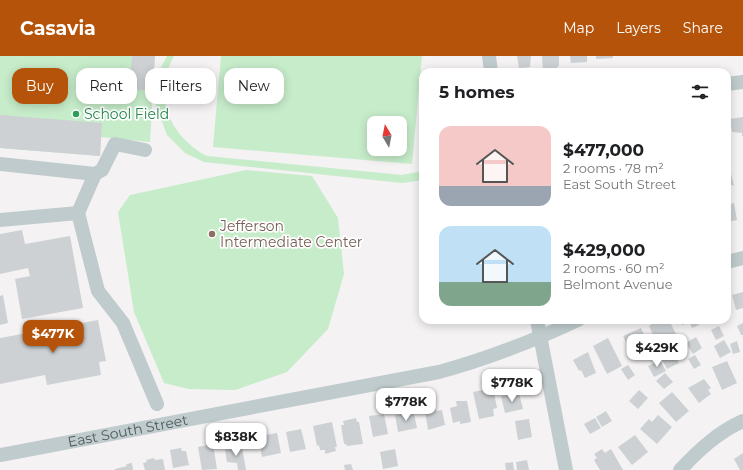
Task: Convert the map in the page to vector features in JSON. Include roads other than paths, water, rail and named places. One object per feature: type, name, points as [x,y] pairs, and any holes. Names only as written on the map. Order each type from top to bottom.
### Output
[{"type":"street","points":[[489,56],[491,68]]},
{"type":"street","points":[[731,84],[743,82]]},
{"type":"street","points":[[0,164],[95,174],[102,170],[115,144],[145,150]]},
{"type":"street","points":[[95,174],[78,213],[98,291],[123,322],[157,404]]},
{"type":"street","points":[[0,220],[78,213]]},
{"type":"street","points":[[731,261],[743,258]]},
{"type":"street","points":[[538,324],[566,470]]},
{"type":"street","name":"East South Street","points":[[0,455],[439,372],[474,363],[541,337],[569,324]]},
{"type":"street","points":[[680,470],[706,444],[731,426],[743,421]]},
{"type":"place","name":"School Field","points":[[76,114]]},
{"type":"place","name":"Jefferson Intermediate Center","points":[[212,234]]}]
